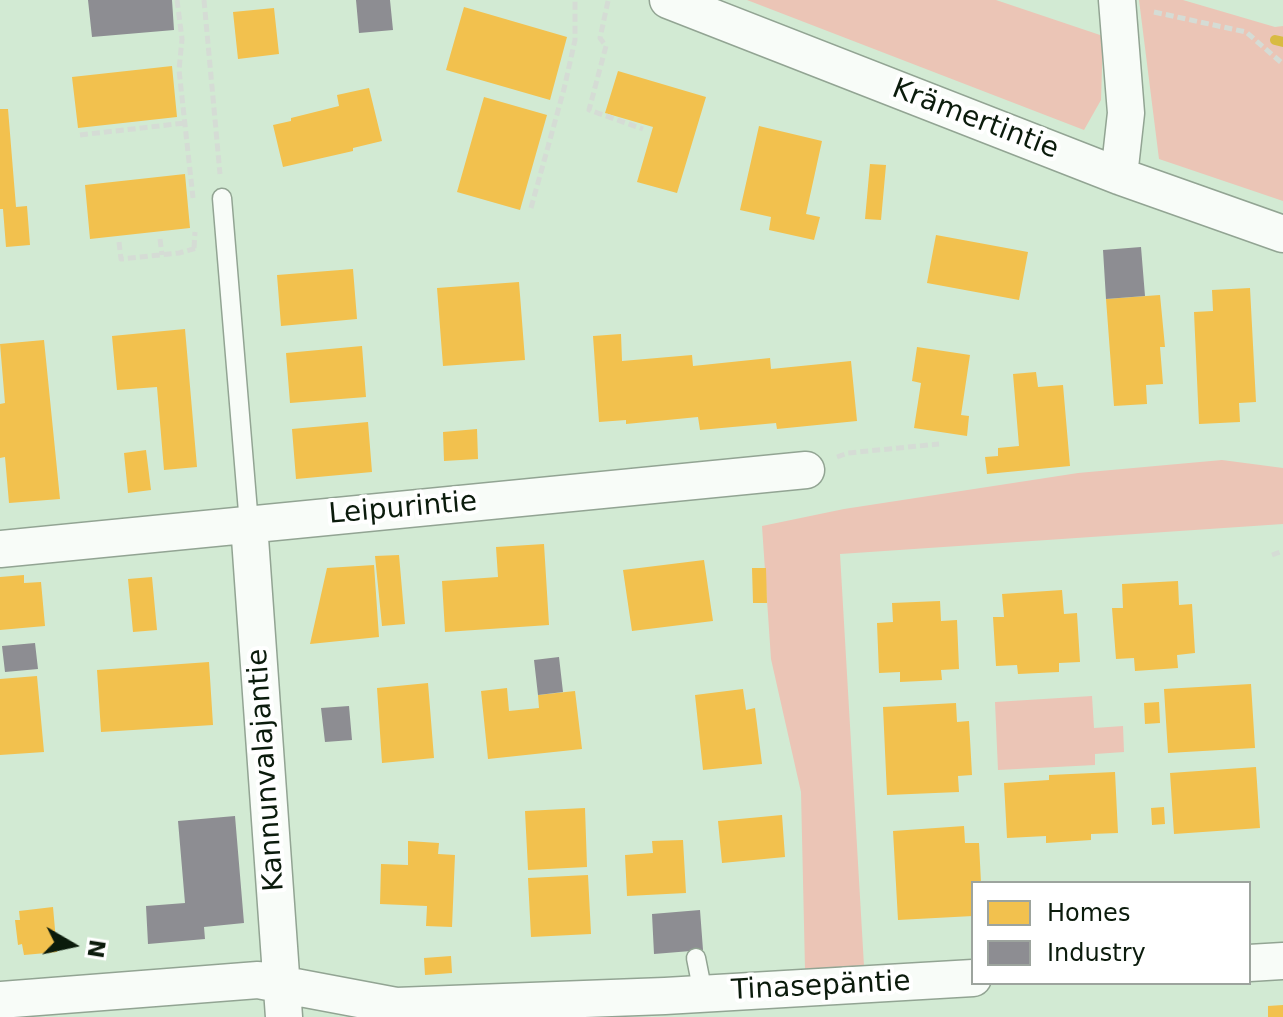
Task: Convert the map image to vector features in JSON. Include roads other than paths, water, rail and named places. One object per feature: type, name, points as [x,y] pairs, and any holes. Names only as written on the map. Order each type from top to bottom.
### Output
[{"type":"street","name":"Krämertintie","points":[[668,0],[1119,176],[1283,234]]},
{"type":"street","points":[[1117,2],[1126,113],[1119,176]]},
{"type":"street","name":"Leipurintie","points":[[0,549],[806,470]]},
{"type":"street","name":"Kannunvalajantie","points":[[249,524],[283,1000]]},
{"type":"street","points":[[1251,963],[1283,961]]},
{"type":"street","name":"Tinasepäntie","points":[[0,1000],[258,980],[283,1000],[396,1006],[971,978]]},
{"type":"lane","points":[[222,198],[249,524]]},
{"type":"lane","points":[[696,958],[703,993]]},
{"type":"waterway","points":[[1275,40],[1283,42]]}]
